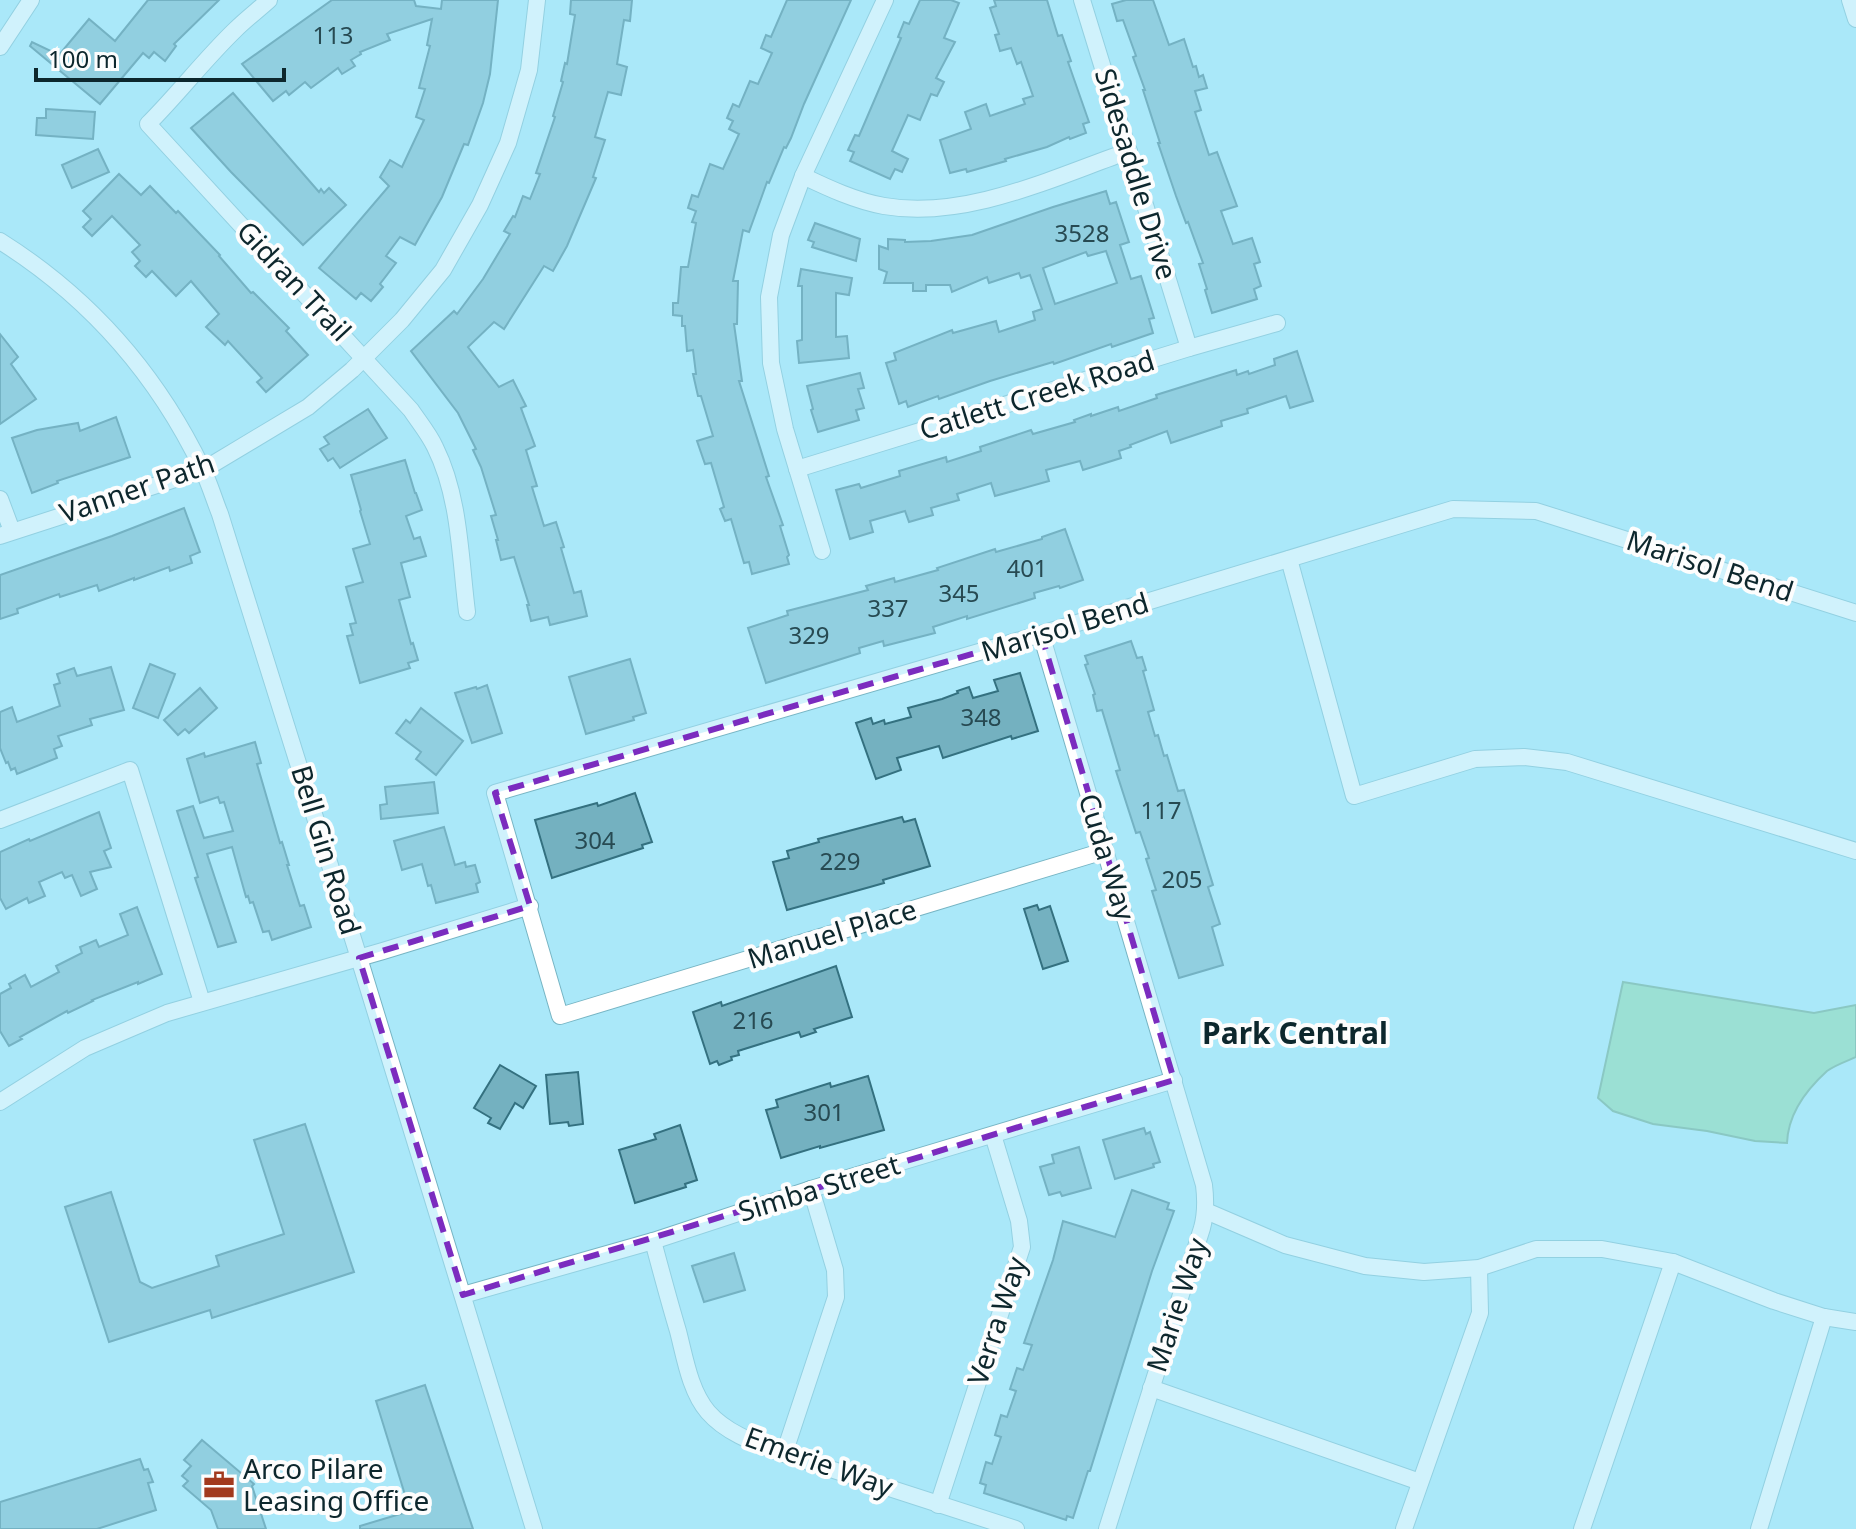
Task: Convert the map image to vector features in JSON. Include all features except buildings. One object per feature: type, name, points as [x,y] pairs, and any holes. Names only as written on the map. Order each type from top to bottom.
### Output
[{"type":"street","points":[[0,47],[31,0]]},
{"type":"street","name":"Gidran Trail","points":[[269,0],[235,30],[148,124],[365,357],[411,410],[435,446],[448,480],[455,516],[467,612]]},
{"type":"street","name":"Vanner Path","points":[[6,533],[203,470],[308,407],[352,370],[402,320],[443,270],[480,205],[508,143],[529,70],[537,0]]},
{"type":"street","points":[[822,551],[785,429],[771,363],[769,297],[781,235],[803,176],[885,0]]},
{"type":"street","name":"Sidesaddle Drive","points":[[1082,0],[1189,348]]},
{"type":"street","points":[[1850,0],[1856,19]]},
{"type":"street","points":[[803,176],[836,191],[883,206],[961,206],[1002,196],[1129,151]]},
{"type":"street","name":"Bell Gin Road","points":[[0,241],[77,297],[114,336],[152,382],[203,470],[220,514],[359,958],[534,1529]]},
{"type":"street","name":"Catlett Creek Road","points":[[797,469],[1277,323]]},
{"type":"street","points":[[0,499],[6,533]]},
{"type":"street","name":"Marisol Bend","points":[[560,1016],[495,793],[1041,634],[1453,509],[1536,511],[1856,613]]},
{"type":"street","points":[[1289,559],[1354,796],[1475,759],[1538,758],[1567,762],[1856,851]]},
{"type":"street","name":"Cuda Way","points":[[1041,634],[1174,1080]]},
{"type":"street","points":[[0,820],[130,770],[202,1002]]},
{"type":"street","name":"Manuel Place","points":[[560,1016],[1104,851]]},
{"type":"street","points":[[0,1102],[85,1048],[167,1013],[530,906]]},
{"type":"street","name":"Simba Street","points":[[463,1295],[653,1241],[811,1189],[1174,1080]]},
{"type":"street","name":"Marie Way","points":[[1107,1529],[1206,1211],[1204,1185],[1174,1080]]},
{"type":"street","name":"Verra Way","points":[[938,1505],[1022,1247],[1019,1221],[993,1135]]},
{"type":"street","points":[[784,1454],[836,1297],[835,1270],[811,1189]]},
{"type":"street","points":[[1206,1211],[1285,1245],[1365,1266],[1424,1272],[1479,1268],[1536,1249],[1602,1249],[1673,1262],[1774,1301],[1824,1317],[1856,1322]]},
{"type":"street","name":"Emerie Way","points":[[653,1241],[697,1395],[708,1412],[724,1426],[756,1444],[784,1454],[1016,1529]]},
{"type":"street","points":[[1582,1529],[1673,1262]]},
{"type":"street","points":[[1404,1529],[1480,1313],[1479,1268]]},
{"type":"street","points":[[1759,1529],[1824,1317]]},
{"type":"street","points":[[1151,1388],[1420,1482]]},
{"type":"highlighted area","points":[[1041,634],[1174,1080],[463,1295],[359,958],[530,906],[495,793]]},
{"type":"shaded area","points":[[1623,982],[1814,1013],[1856,1005],[1856,1057],[1830,1069],[1812,1086],[1795,1112],[1787,1143],[1755,1141],[1653,1124],[1613,1111],[1598,1098]]},
{"type":"place","name":"Arco Pilare Leasing Office","points":[[219,1485]]},
{"type":"district","name":"Park Central","points":[[1295,1034]]}]
